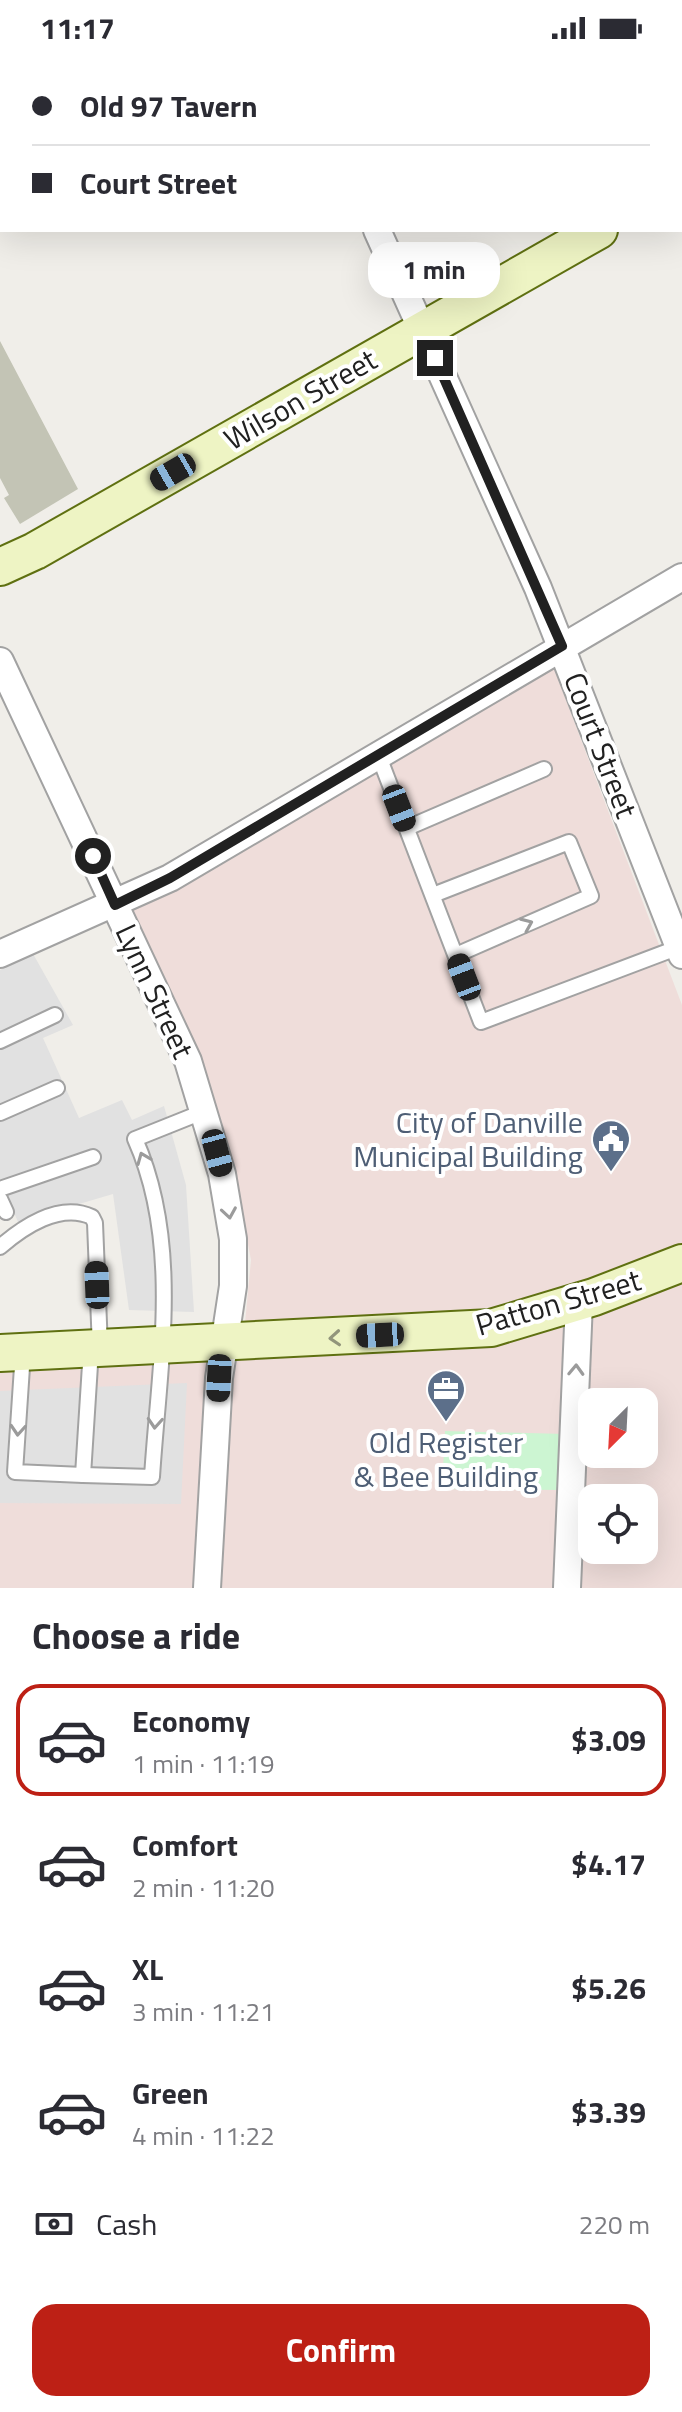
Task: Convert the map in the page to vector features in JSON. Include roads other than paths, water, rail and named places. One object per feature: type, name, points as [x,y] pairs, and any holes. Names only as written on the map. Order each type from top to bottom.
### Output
[{"type":"street","name":"Court Street","points":[[378,232],[562,646],[681,949]]},
{"type":"street","name":"Wilson Street","points":[[0,567],[35,551],[595,232]]},
{"type":"street","points":[[0,954],[170,878],[682,577]]},
{"type":"street","name":"Lynn Street","points":[[0,661],[188,1061],[222,1174],[233,1239],[233,1286],[219,1378],[207,1588]]},
{"type":"street","name":"Patton Street","points":[[11,1352],[491,1328],[579,1302],[682,1263]]},
{"type":"street","points":[[567,1588],[579,1302]]},
{"type":"lane","points":[[378,754],[481,1022],[681,949]]},
{"type":"lane","points":[[407,828],[544,769]]},
{"type":"lane","points":[[433,895],[569,842],[591,896],[456,955]]},
{"type":"lane","points":[[0,1041],[55,1015]]},
{"type":"lane","points":[[0,1113],[57,1088]]},
{"type":"lane","points":[[11,1352],[15,1472],[152,1477],[164,1257],[160,1214],[147,1165],[135,1139],[205,1111]]},
{"type":"lane","points":[[0,1189],[93,1157]]},
{"type":"lane","points":[[0,1247],[25,1226],[71,1211],[92,1217],[95,1223],[95,1348],[83,1475]]},
{"type":"place","name":"City of Danville Municipal Building","points":[[611,1173]]},
{"type":"place","name":"Old Register & Bee Building","points":[[446,1423]]}]
